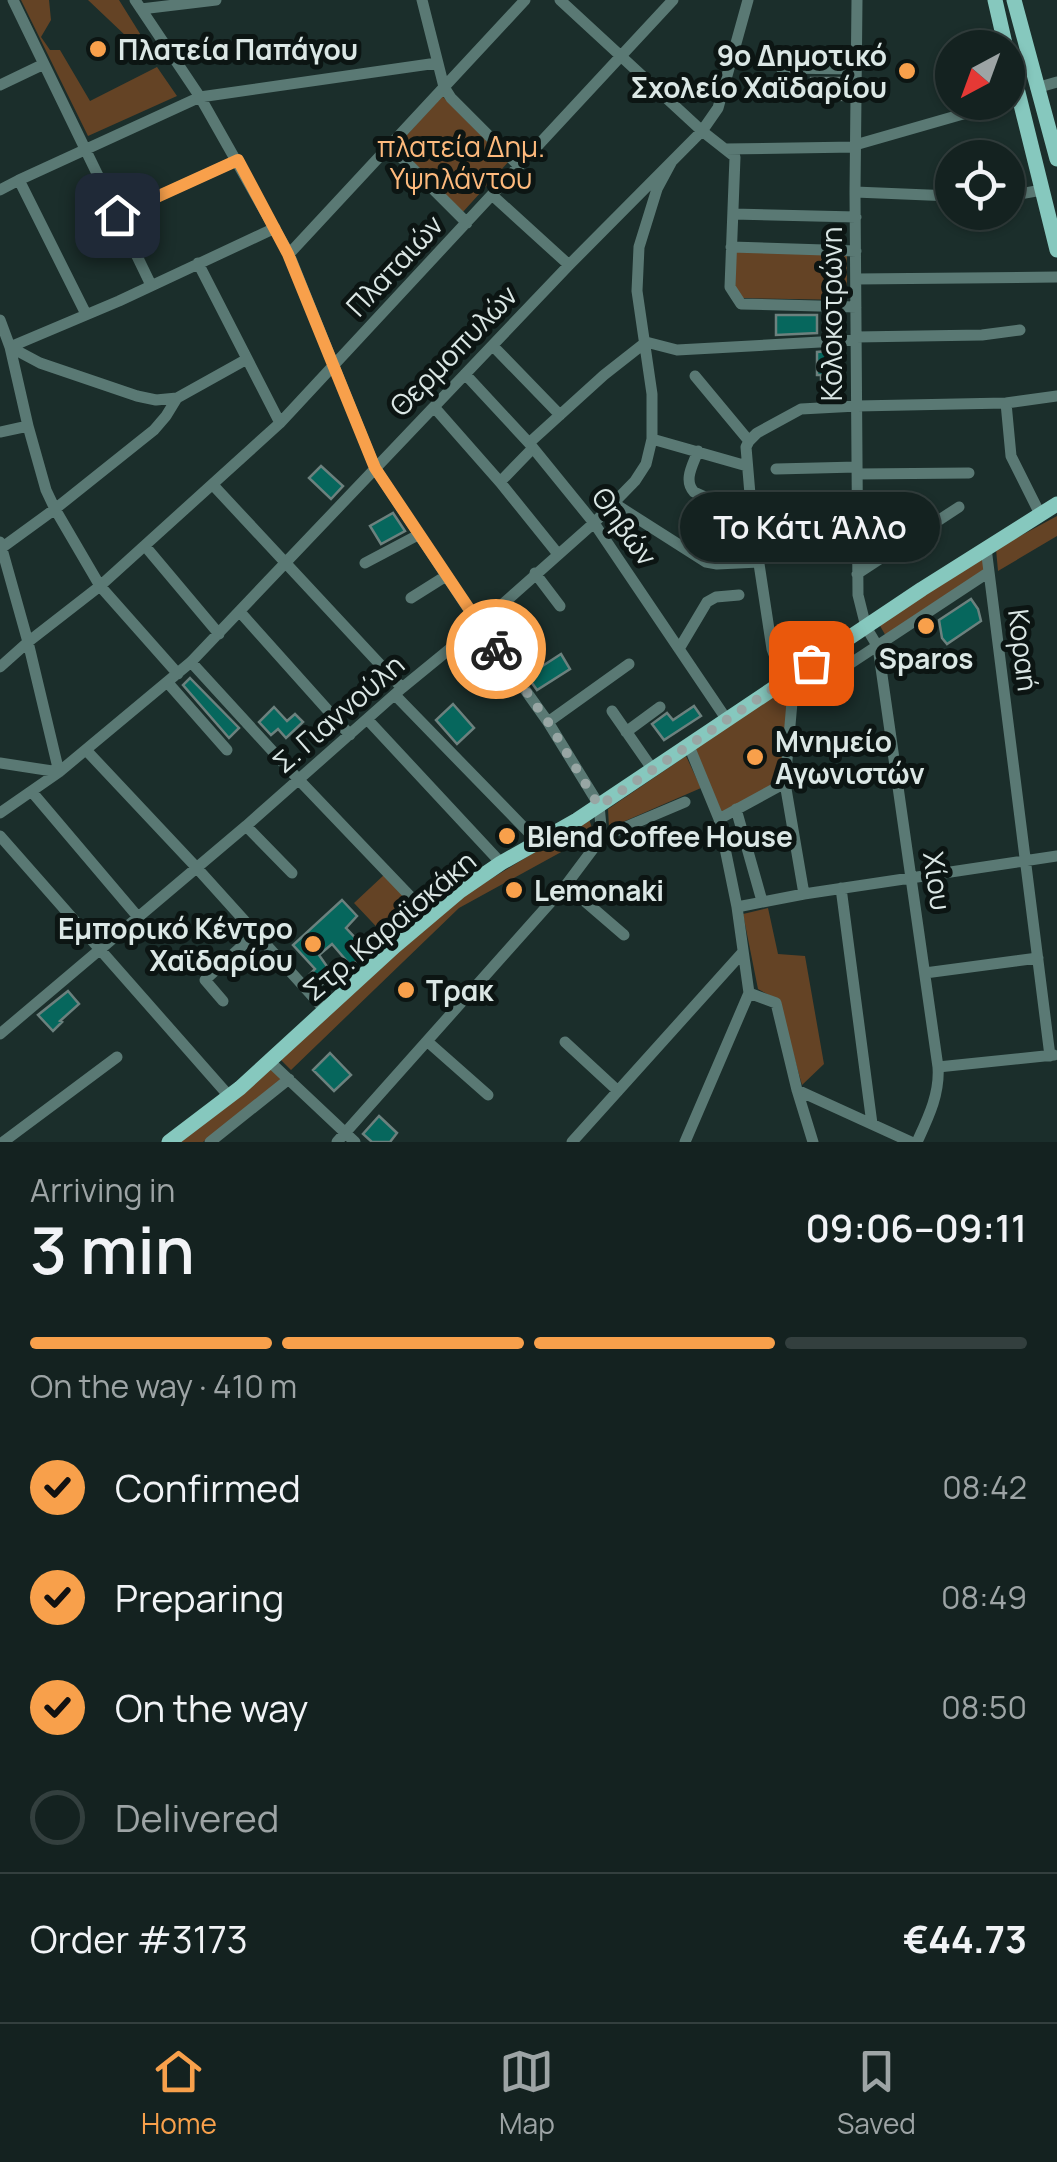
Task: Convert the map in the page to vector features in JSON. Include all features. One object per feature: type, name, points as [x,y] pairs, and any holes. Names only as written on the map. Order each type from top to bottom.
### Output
[{"type":"main road","points":[[1014,0],[1057,159]]},
{"type":"main road","points":[[998,1],[1003,30]]},
{"type":"main road","points":[[1017,120],[1042,190],[1057,250]]},
{"type":"main road","name":"Στρ. Καραϊσκάκη","points":[[170,1142],[229,1096],[460,891],[599,806],[986,548],[1057,506]]},
{"type":"street","points":[[12,0],[151,285]]},
{"type":"street","points":[[138,4],[216,0]]},
{"type":"street","points":[[422,0],[444,87],[520,166]]},
{"type":"street","points":[[288,254],[525,0]]},
{"type":"street","points":[[560,0],[735,157],[730,288],[741,304],[856,307]]},
{"type":"street","name":"Πλαταιών","points":[[0,667],[100,586],[280,423],[673,0]]},
{"type":"street","name":"Θερμοπυλών","points":[[0,813],[59,772],[191,662],[702,130],[718,108],[748,0]]},
{"type":"street","name":"Κολοκοτρώνη","points":[[857,0],[857,574],[866,627]]},
{"type":"street","points":[[138,4],[200,97],[275,228],[375,468],[548,722],[599,806],[602,837]]},
{"type":"street","points":[[0,190],[200,97],[437,63]]},
{"type":"street","points":[[0,85],[44,64]]},
{"type":"street","points":[[781,68],[855,69]]},
{"type":"street","points":[[1036,88],[1057,82]]},
{"type":"street","points":[[725,149],[856,146],[945,120]]},
{"type":"street","points":[[389,145],[467,222]]},
{"type":"street","points":[[117,215],[238,160]]},
{"type":"street","name":"Σ. Γιαννούλη","points":[[1,1030],[479,625],[636,482],[646,464],[652,439],[652,394],[636,290],[639,247],[657,189],[671,163]]},
{"type":"street","points":[[18,180],[86,314]]},
{"type":"street","points":[[1025,193],[1042,190]]},
{"type":"street","points":[[855,192],[935,195]]},
{"type":"street","points":[[492,195],[570,265]]},
{"type":"street","points":[[733,214],[856,217]]},
{"type":"street","points":[[10,348],[275,228]]},
{"type":"street","points":[[732,247],[856,251]]},
{"type":"street","points":[[198,263],[280,423]]},
{"type":"street","points":[[856,278],[1057,276]]},
{"type":"street","points":[[0,320],[46,490],[55,509],[100,586],[178,674]]},
{"type":"street","points":[[500,482],[560,415],[646,342],[677,350],[1020,330]]},
{"type":"street","points":[[493,346],[560,415]]},
{"type":"street","points":[[10,348],[40,363],[156,400],[178,398],[247,359]]},
{"type":"street","name":"Θηβών","points":[[465,374],[594,523],[727,720]]},
{"type":"street","points":[[695,376],[749,441]]},
{"type":"street","points":[[804,894],[786,783],[792,702],[772,649],[752,518],[746,447],[749,441],[801,409],[1006,403],[1057,396]]},
{"type":"street","points":[[0,763],[59,772],[0,546],[55,509],[154,430],[178,398]]},
{"type":"street","points":[[1006,403],[1012,456],[1040,514]]},
{"type":"street","points":[[434,407],[558,554]]},
{"type":"street","points":[[0,432],[28,426]]},
{"type":"street","points":[[652,439],[747,466]]},
{"type":"street","points":[[698,451],[689,486],[694,492],[752,518]]},
{"type":"street","points":[[776,469],[969,473]]},
{"type":"street","points":[[212,484],[538,842]]},
{"type":"street","points":[[614,504],[706,562],[759,562]]},
{"type":"street","points":[[857,574],[959,507]]},
{"type":"street","points":[[365,562],[418,535]]},
{"type":"street","points":[[145,546],[219,634]]},
{"type":"street","name":"Κοραή","points":[[986,548],[1054,1056]]},
{"type":"street","points":[[792,702],[989,572]]},
{"type":"street","points":[[535,573],[560,606]]},
{"type":"street","points":[[411,598],[446,576]]},
{"type":"street","points":[[678,648],[707,602],[739,595]]},
{"type":"street","points":[[240,612],[350,734]]},
{"type":"street","name":"Χίου","points":[[866,627],[878,646],[938,1067],[933,1106],[914,1142]]},
{"type":"street","points":[[191,662],[429,916]]},
{"type":"street","points":[[548,722],[629,664]]},
{"type":"street","points":[[168,683],[227,750]]},
{"type":"street","points":[[626,732],[660,707]]},
{"type":"street","points":[[612,711],[653,770]]},
{"type":"street","points":[[367,719],[501,863]]},
{"type":"street","points":[[684,1142],[748,992],[737,907],[719,818],[689,746]]},
{"type":"street","points":[[86,750],[324,1010]]},
{"type":"street","points":[[719,818],[786,783]]},
{"type":"street","points":[[32,792],[138,917]]},
{"type":"street","points":[[269,1061],[346,1139],[566,885],[602,837],[685,802]]},
{"type":"street","points":[[736,810],[762,901]]},
{"type":"street","points":[[246,826],[292,873]]},
{"type":"street","points":[[0,836],[229,1096]]},
{"type":"street","points":[[737,907],[1057,856]]},
{"type":"street","points":[[566,885],[624,935]]},
{"type":"street","points":[[841,888],[872,1124]]},
{"type":"street","points":[[205,980],[255,934]]},
{"type":"street","points":[[575,1138],[743,952]]},
{"type":"street","points":[[925,972],[1038,958]]},
{"type":"street","points":[[196,969],[223,1001]]},
{"type":"street","points":[[748,992],[776,1003],[812,1142]]},
{"type":"street","points":[[428,1042],[488,1094]]},
{"type":"street","points":[[565,1042],[618,1092]]},
{"type":"street","points":[[938,1067],[1054,1056]]},
{"type":"street","points":[[3,1142],[118,1057]]},
{"type":"street","points":[[210,1142],[289,1079]]},
{"type":"street","points":[[796,1090],[914,1142]]},
{"type":"street","points":[[575,1138],[594,1142]]},
{"type":"green space","points":[[21,0],[49,0],[51,20],[41,37],[50,50],[60,50],[90,101],[157,67],[177,96],[88,136]]},
{"type":"green space","points":[[88,0],[119,0],[152,53],[146,55]]},
{"type":"green space","name":"πλατεία Δημ. Υψηλάντου","points":[[442,96],[510,160],[462,213],[397,146]]},
{"type":"green space","points":[[736,250],[847,253],[847,300],[742,298],[735,287]]},
{"type":"green space","points":[[1057,516],[1057,536],[998,571],[996,549]]},
{"type":"green space","points":[[986,554],[988,571],[887,638],[879,624]]},
{"type":"green space","points":[[781,687],[790,702],[781,780],[722,813],[694,747]]},
{"type":"green space","points":[[686,756],[701,788],[609,828],[608,809]]},
{"type":"green space","points":[[589,819],[594,834],[459,908],[291,1070],[278,1057],[453,902]]},
{"type":"green space","points":[[385,874],[419,910],[388,939],[354,903]]},
{"type":"green space","points":[[768,908],[778,954],[805,956],[824,1064],[802,1085],[778,1000],[758,989],[743,914]]},
{"type":"green space","points":[[269,1064],[284,1078],[203,1142],[178,1142]]},
{"type":"building","points":[[811,78],[845,78],[845,100],[810,99]]},
{"type":"building","points":[[776,315],[817,315],[817,333],[776,335]]},
{"type":"building","points":[[841,350],[841,395],[821,394],[817,352]]},
{"type":"building","points":[[321,466],[343,486],[331,499],[309,478]]},
{"type":"building","points":[[393,513],[405,531],[381,544],[370,526]]},
{"type":"building","points":[[971,599],[981,621],[947,644],[939,620]]},
{"type":"building","points":[[561,654],[570,669],[537,690],[527,676]]},
{"type":"building","points":[[190,678],[239,728],[229,738],[183,685]]},
{"type":"building","points":[[453,704],[474,728],[457,744],[436,720]]},
{"type":"building","points":[[694,706],[701,716],[664,740],[652,724],[667,713],[673,720]]},
{"type":"building","points":[[274,707],[287,721],[295,714],[303,722],[286,738],[278,729],[271,735],[259,722]]},
{"type":"building","name":"Εμπορικό Κέντρο Χαϊδαρίου","points":[[342,900],[357,916],[346,928],[370,949],[351,966],[332,944],[319,955],[333,975],[320,986],[310,974],[315,969],[293,945]]},
{"type":"building","points":[[68,991],[79,1004],[53,1031],[38,1015]]},
{"type":"building","points":[[330,1053],[351,1075],[334,1091],[313,1070]]},
{"type":"building","points":[[379,1116],[397,1133],[390,1142],[372,1142],[363,1134]]},
{"type":"way so far","points":[[496,649],[548,722],[599,806],[811,663]]},
{"type":"place","name":"Πλατεία Παπάγου","points":[[98,49]]},
{"type":"place","name":"9ο Δημοτικό Σχολείο Χαϊδαρίου","points":[[907,71]]},
{"type":"place","name":"Sparos","points":[[926,626]]},
{"type":"place","name":"Το Κάτι Άλλο","points":[[811,663]]},
{"type":"place","name":"Μνημείο Αγωνιστών","points":[[755,757]]},
{"type":"place","name":"Blend Coffee House","points":[[507,836]]},
{"type":"place","name":"Lemonaki","points":[[514,890]]},
{"type":"place","name":"Εμπορικό Κέντρο Χαϊδαρίου","points":[[313,944]]},
{"type":"place","name":"Τρακ","points":[[406,990]]},
{"type":"route","points":[[117,215],[238,160],[288,254],[375,468],[496,649]]}]
